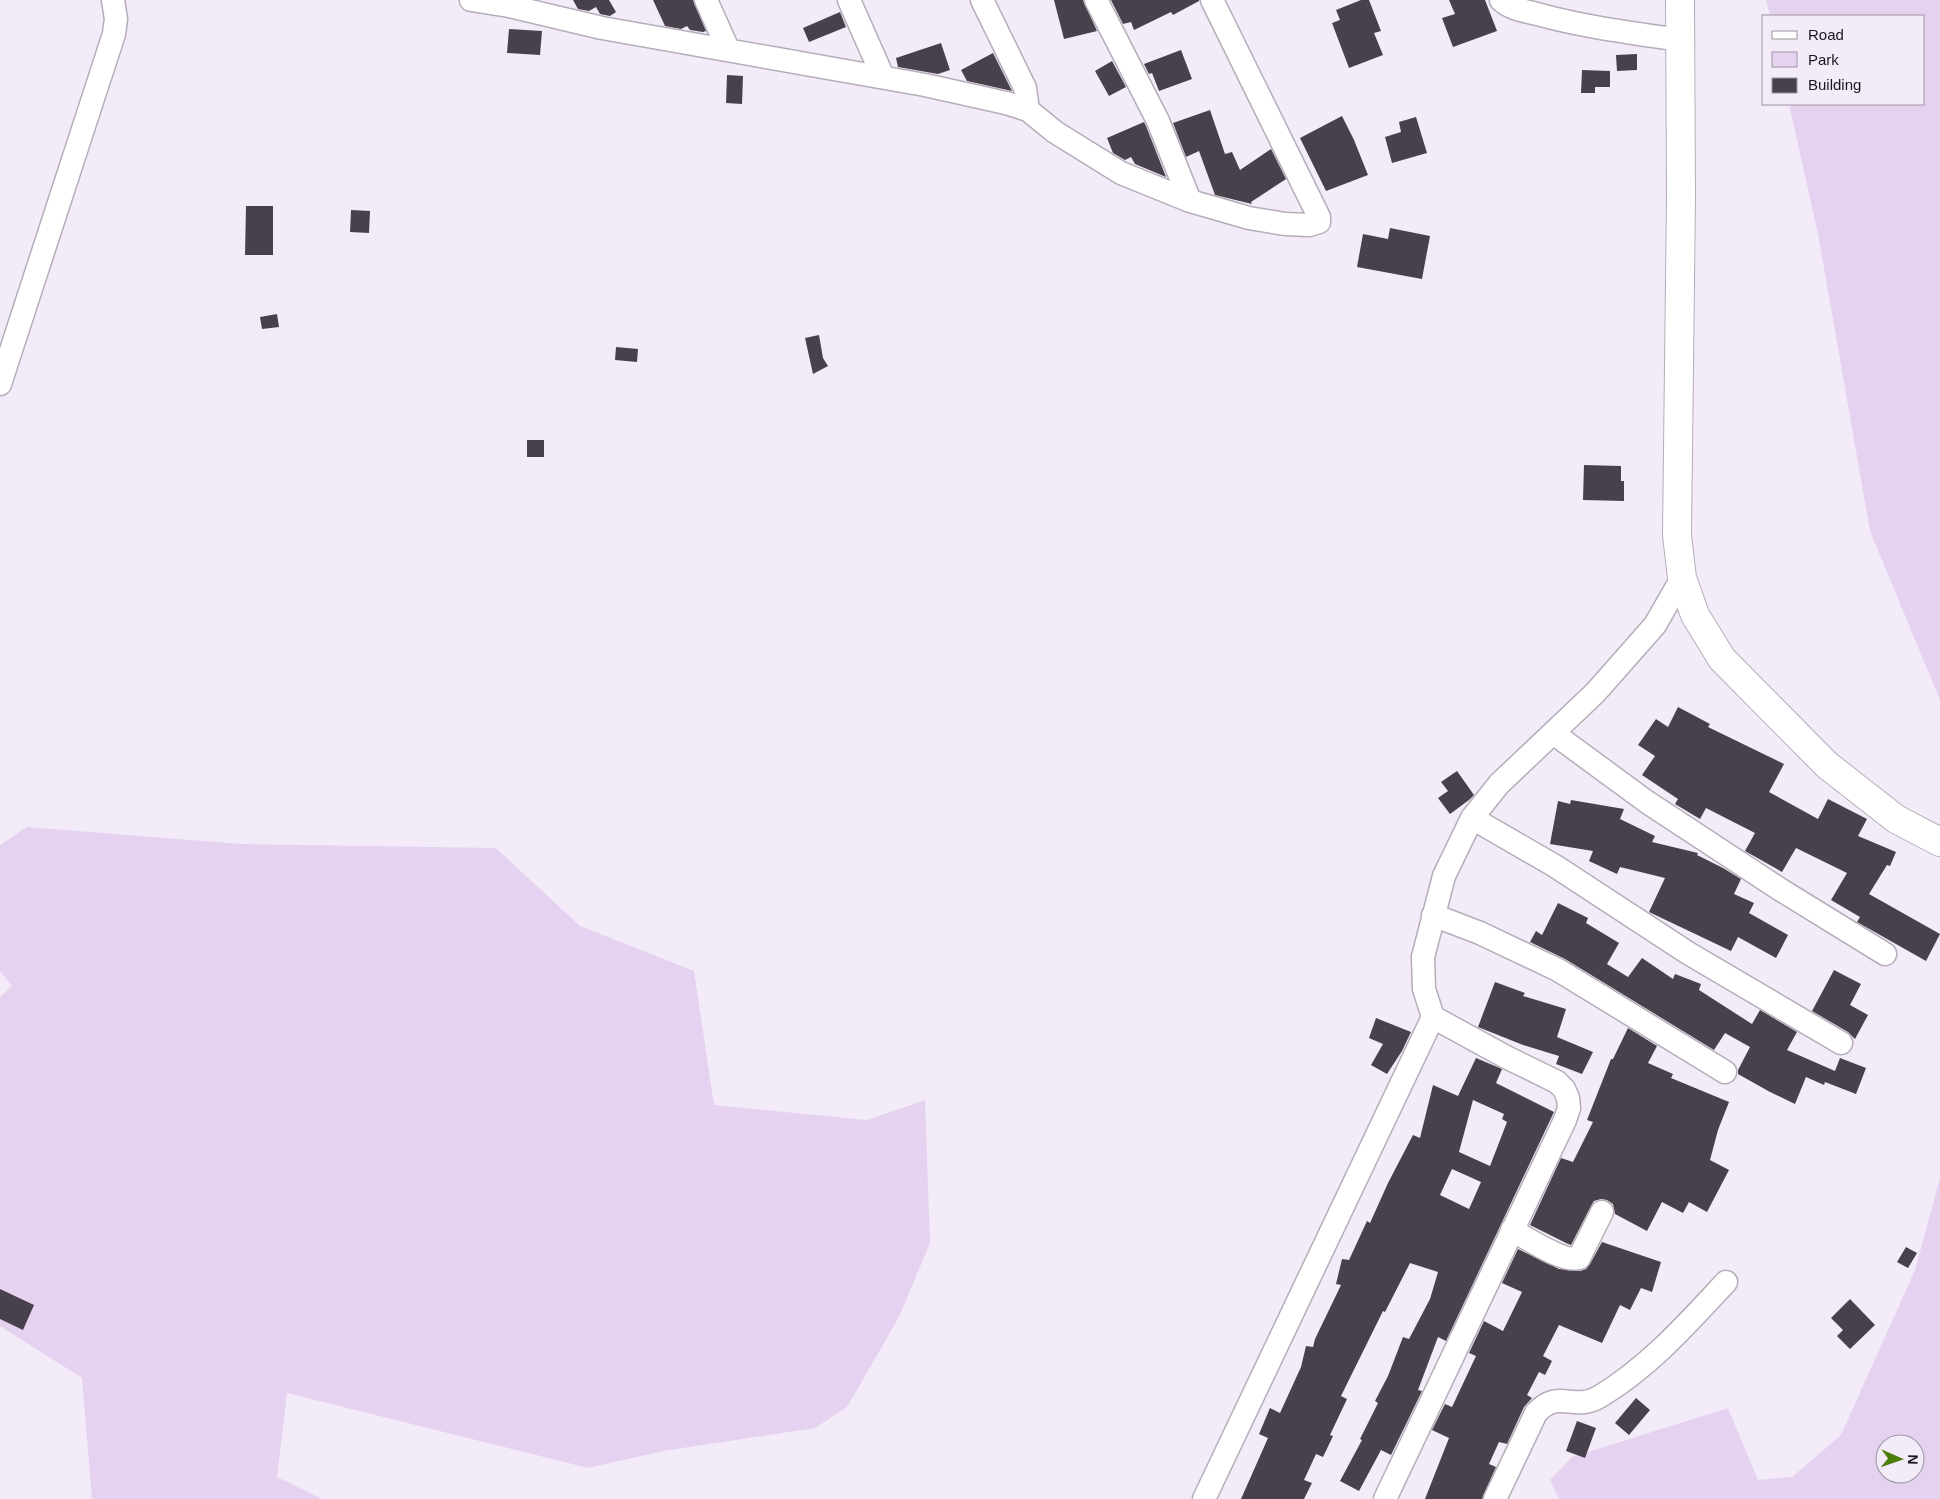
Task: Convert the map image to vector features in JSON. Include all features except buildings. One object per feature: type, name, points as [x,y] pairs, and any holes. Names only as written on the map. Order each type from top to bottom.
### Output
[{"type":"main road","points":[[1680,0],[1681,197],[1677,535],[1682,578],[1695,616],[1722,659],[1827,765],[1896,819],[1940,842]]},
{"type":"street","points":[[0,384],[114,34],[116,19],[113,0]]},
{"type":"street","points":[[470,0],[509,6],[602,28],[934,87],[1028,110],[1055,132],[1121,173],[1190,201],[1249,218],[1285,224],[1317,224],[1320,220],[1212,0]]},
{"type":"street","points":[[706,0],[728,49]]},
{"type":"street","points":[[849,0],[883,77]]},
{"type":"street","points":[[982,0],[1024,88],[1028,110]]},
{"type":"street","points":[[1096,0],[1158,122],[1190,201]]},
{"type":"street","points":[[1516,3],[1570,23],[1680,40]]},
{"type":"street","points":[[1386,1499],[1569,1108],[1564,1089],[1557,1082],[1506,1057],[1433,1017],[1424,990],[1423,957],[1444,876],[1472,818],[1499,784],[1595,693],[1655,625],[1682,578]]},
{"type":"street","points":[[1553,733],[1647,802],[1781,890],[1885,954]]},
{"type":"street","points":[[1472,818],[1555,866],[1688,953],[1841,1043]]},
{"type":"street","points":[[1433,915],[1480,933],[1558,970],[1725,1072]]},
{"type":"street","points":[[1204,1499],[1433,1017]]},
{"type":"street","points":[[1512,1230],[1562,1256],[1575,1259],[1579,1258],[1602,1212]]},
{"type":"street","points":[[1495,1499],[1536,1413],[1544,1404],[1554,1400],[1588,1401],[1598,1397],[1667,1345],[1726,1282]]},
{"type":"green space","points":[[1766,0],[1940,0],[1940,700],[1870,531],[1818,234],[1789,105],[1925,105],[1925,15],[1770,15]]},
{"type":"green space","points":[[27,827],[241,844],[496,848],[580,926],[694,971],[714,1105],[867,1120],[925,1100],[930,1243],[899,1317],[847,1407],[815,1428],[663,1451],[588,1468],[287,1393],[277,1477],[322,1499],[92,1499],[82,1378],[0,1326],[0,997],[12,986],[0,971],[0,845]]},
{"type":"green space","points":[[1940,1178],[1940,1499],[1559,1499],[1550,1480],[1572,1457],[1728,1408],[1758,1480],[1792,1477],[1841,1435],[1915,1270]]}]
